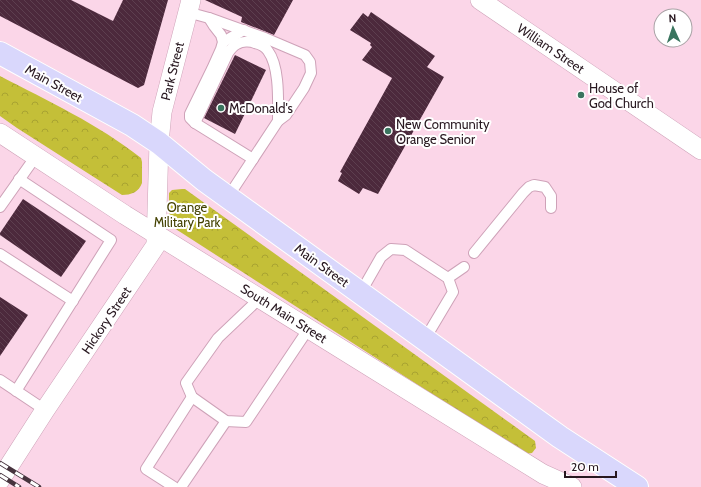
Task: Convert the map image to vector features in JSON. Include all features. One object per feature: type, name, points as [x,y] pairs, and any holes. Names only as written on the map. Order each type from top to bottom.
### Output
[{"type":"main road","name":"Main Street","points":[[0,53],[132,125],[159,143],[204,180],[560,437],[637,487]]},
{"type":"street","name":"William Street","points":[[480,0],[701,150]]},
{"type":"street","name":"Park Street","points":[[159,143],[162,112],[189,6]]},
{"type":"street","name":"South Main Street","points":[[0,133],[125,215],[308,328],[540,480],[572,487]]},
{"type":"street","name":"Hickory Street","points":[[0,480],[45,410],[156,245],[159,143]]},
{"type":"lane","points":[[189,6],[209,18],[265,38],[305,55],[310,62],[311,73],[304,88],[286,115],[278,121],[228,197]]},
{"type":"lane","points":[[209,18],[222,35],[223,42],[212,69],[190,114],[190,118],[195,123],[253,159]]},
{"type":"lane","points":[[223,42],[244,30]]},
{"type":"lane","points":[[195,123],[228,53],[237,44],[244,42],[252,42],[261,45],[268,49],[273,58],[278,86],[278,121]]},
{"type":"lane","points":[[0,207],[36,156]]},
{"type":"lane","points":[[16,390],[112,240],[19,179]]},
{"type":"lane","points":[[474,254],[529,187],[534,185],[545,187],[551,196],[551,208]]},
{"type":"lane","points":[[360,292],[381,257],[390,249],[406,250],[448,278],[453,292],[425,339]]},
{"type":"lane","points":[[0,254],[73,301]]},
{"type":"lane","points":[[448,278],[464,267]]},
{"type":"lane","points":[[260,298],[218,338],[186,383],[192,397],[226,421],[246,422],[308,328]]},
{"type":"lane","points":[[0,380],[45,410]]},
{"type":"lane","points":[[174,487],[146,469],[192,397]]},
{"type":"lane","points":[[181,487],[226,421]]},
{"type":"green space","name":"Orange Military Park","points":[[0,76],[108,134],[141,158],[142,183],[139,189],[131,194],[122,195],[0,116]]},
{"type":"green space","name":"Orange Military Park","points":[[185,189],[535,441],[536,448],[532,453],[525,454],[171,226],[169,222],[169,193],[172,190]]},
{"type":"building","points":[[0,0],[71,0],[113,21],[123,0],[168,0],[144,85],[138,88],[0,16]]},
{"type":"building","points":[[205,0],[293,0],[274,35],[241,22],[242,17]]},
{"type":"building","name":"New Community Orange Senior","points":[[371,12],[435,56],[427,67],[444,77],[378,194],[363,188],[359,194],[338,181],[342,173],[340,172],[392,78],[362,60],[372,47],[370,45],[371,43],[350,30],[363,13],[368,17]]},
{"type":"building","points":[[235,55],[266,70],[235,134],[204,118]]},
{"type":"building","points":[[23,199],[86,241],[61,277],[0,235]]},
{"type":"building","points":[[0,297],[28,315],[0,356]]},
{"type":"railway","points":[[0,463],[39,487]]},
{"type":"railway","points":[[0,475],[19,487]]},
{"type":"place","name":"House of God Church","points":[[581,95]]},
{"type":"place","name":"McDonald's","points":[[221,108]]},
{"type":"place","name":"New Community Orange Senior","points":[[388,131]]}]
